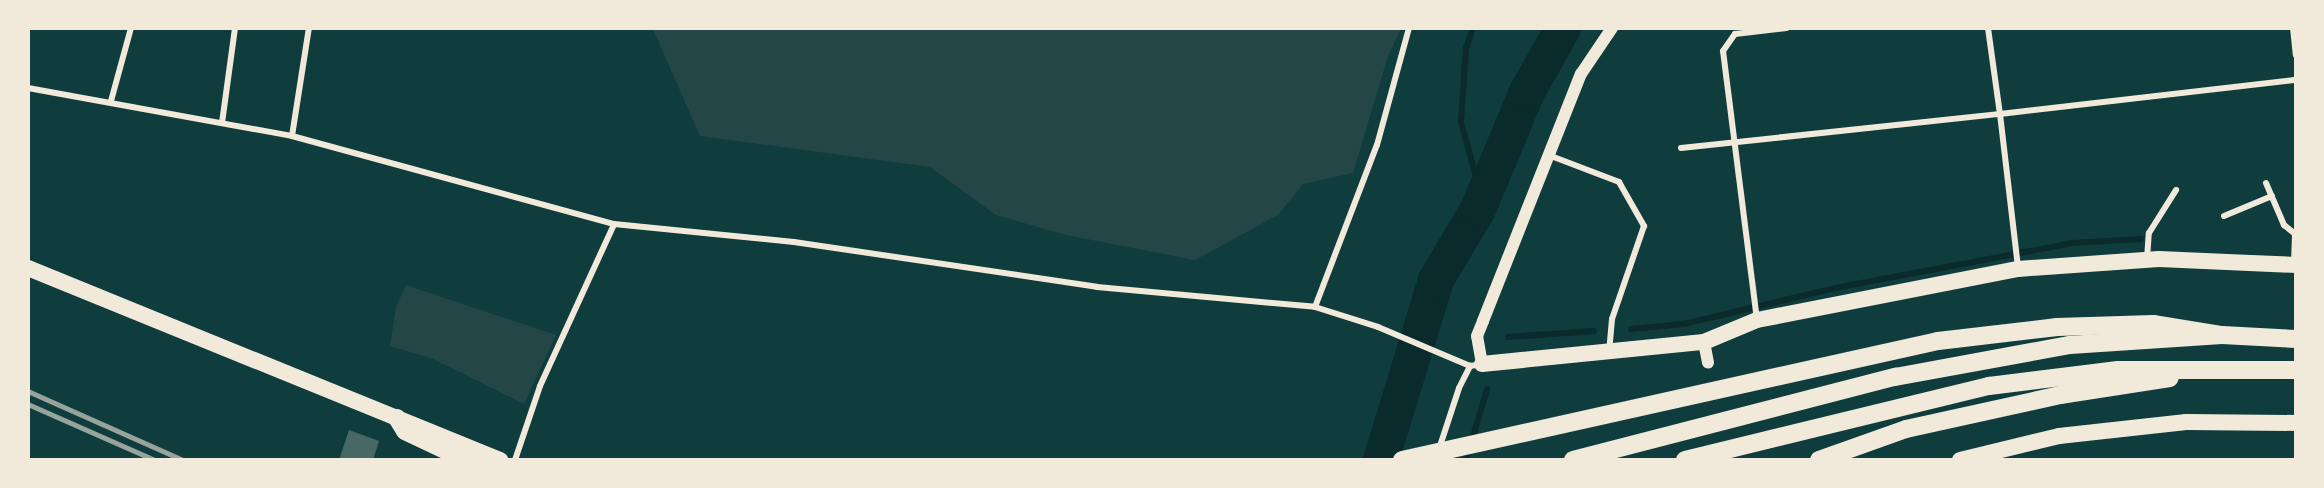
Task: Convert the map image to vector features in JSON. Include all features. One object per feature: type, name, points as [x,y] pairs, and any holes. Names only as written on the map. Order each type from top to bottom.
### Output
[{"type":"highway","points":[[1476,365],[1609,354],[1704,342],[1756,316],[2018,265],[2147,260],[2295,265]]},
{"type":"highway","points":[[28,268],[500,459]]},
{"type":"highway","points":[[1402,459],[1938,341],[2056,327],[2153,324],[2222,335],[2295,339]]},
{"type":"highway","points":[[1573,459],[1895,377],[2070,345],[2222,335]]},
{"type":"highway","points":[[1685,459],[1989,386],[2118,370],[2240,367],[2295,370]]},
{"type":"highway","points":[[1819,459],[1906,429],[2049,397],[2240,367]]},
{"type":"highway","points":[[397,418],[405,430],[466,459]]},
{"type":"highway","points":[[1960,459],[2059,436],[2186,422],[2295,423]]},
{"type":"main road","points":[[1476,365],[1478,336],[1551,156],[1581,74],[1612,28]]},
{"type":"main road","points":[[1704,342],[1708,363]]},
{"type":"street","points":[[111,101],[131,28]]},
{"type":"street","points":[[222,123],[235,28]]},
{"type":"street","points":[[292,136],[309,28]]},
{"type":"street","points":[[1315,307],[1377,145],[1409,28]]},
{"type":"street","points":[[1756,316],[1723,51],[1737,31],[1787,28]]},
{"type":"street","points":[[1988,28],[2018,265]]},
{"type":"street","points":[[2293,28],[2295,55]]},
{"type":"street","points":[[1681,147],[2295,80]]},
{"type":"street","points":[[28,88],[111,101],[292,136],[614,224],[794,242],[1097,287],[1315,307],[1378,327],[1455,360],[1476,365],[1458,388],[1436,459]]},
{"type":"street","points":[[1551,156],[1619,182],[1644,226],[1612,319],[1609,354]]},
{"type":"street","points":[[2266,183],[2284,225],[2295,232],[2295,265]]},
{"type":"street","points":[[2147,260],[2147,238],[2176,190]]},
{"type":"street","points":[[2224,216],[2272,196]]},
{"type":"street","points":[[515,459],[540,386],[614,224]]},
{"type":"shaded area","points":[[653,29],[1401,29],[1388,56],[1353,173],[1303,184],[1278,215],[1195,260],[1066,235],[996,215],[930,167],[700,136]]},
{"type":"shaded area","points":[[406,285],[556,335],[524,404],[433,359],[390,346],[396,307]]},
{"type":"building","points":[[349,430],[379,441],[373,460],[339,460]]},
{"type":"waterway","points":[[1473,28],[1466,48],[1461,122],[1482,199]]},
{"type":"waterway","points":[[1381,460],[1436,280],[1478,209],[1527,92],[1563,28]]},
{"type":"waterway","points":[[1631,329],[1684,324],[1835,288],[2073,243],[2141,239]]},
{"type":"waterway","points":[[1508,337],[1594,331]]},
{"type":"waterway","points":[[1466,460],[1487,389]]},
{"type":"railway","points":[[28,391],[183,460]]},
{"type":"railway","points":[[28,404],[155,460]]}]
